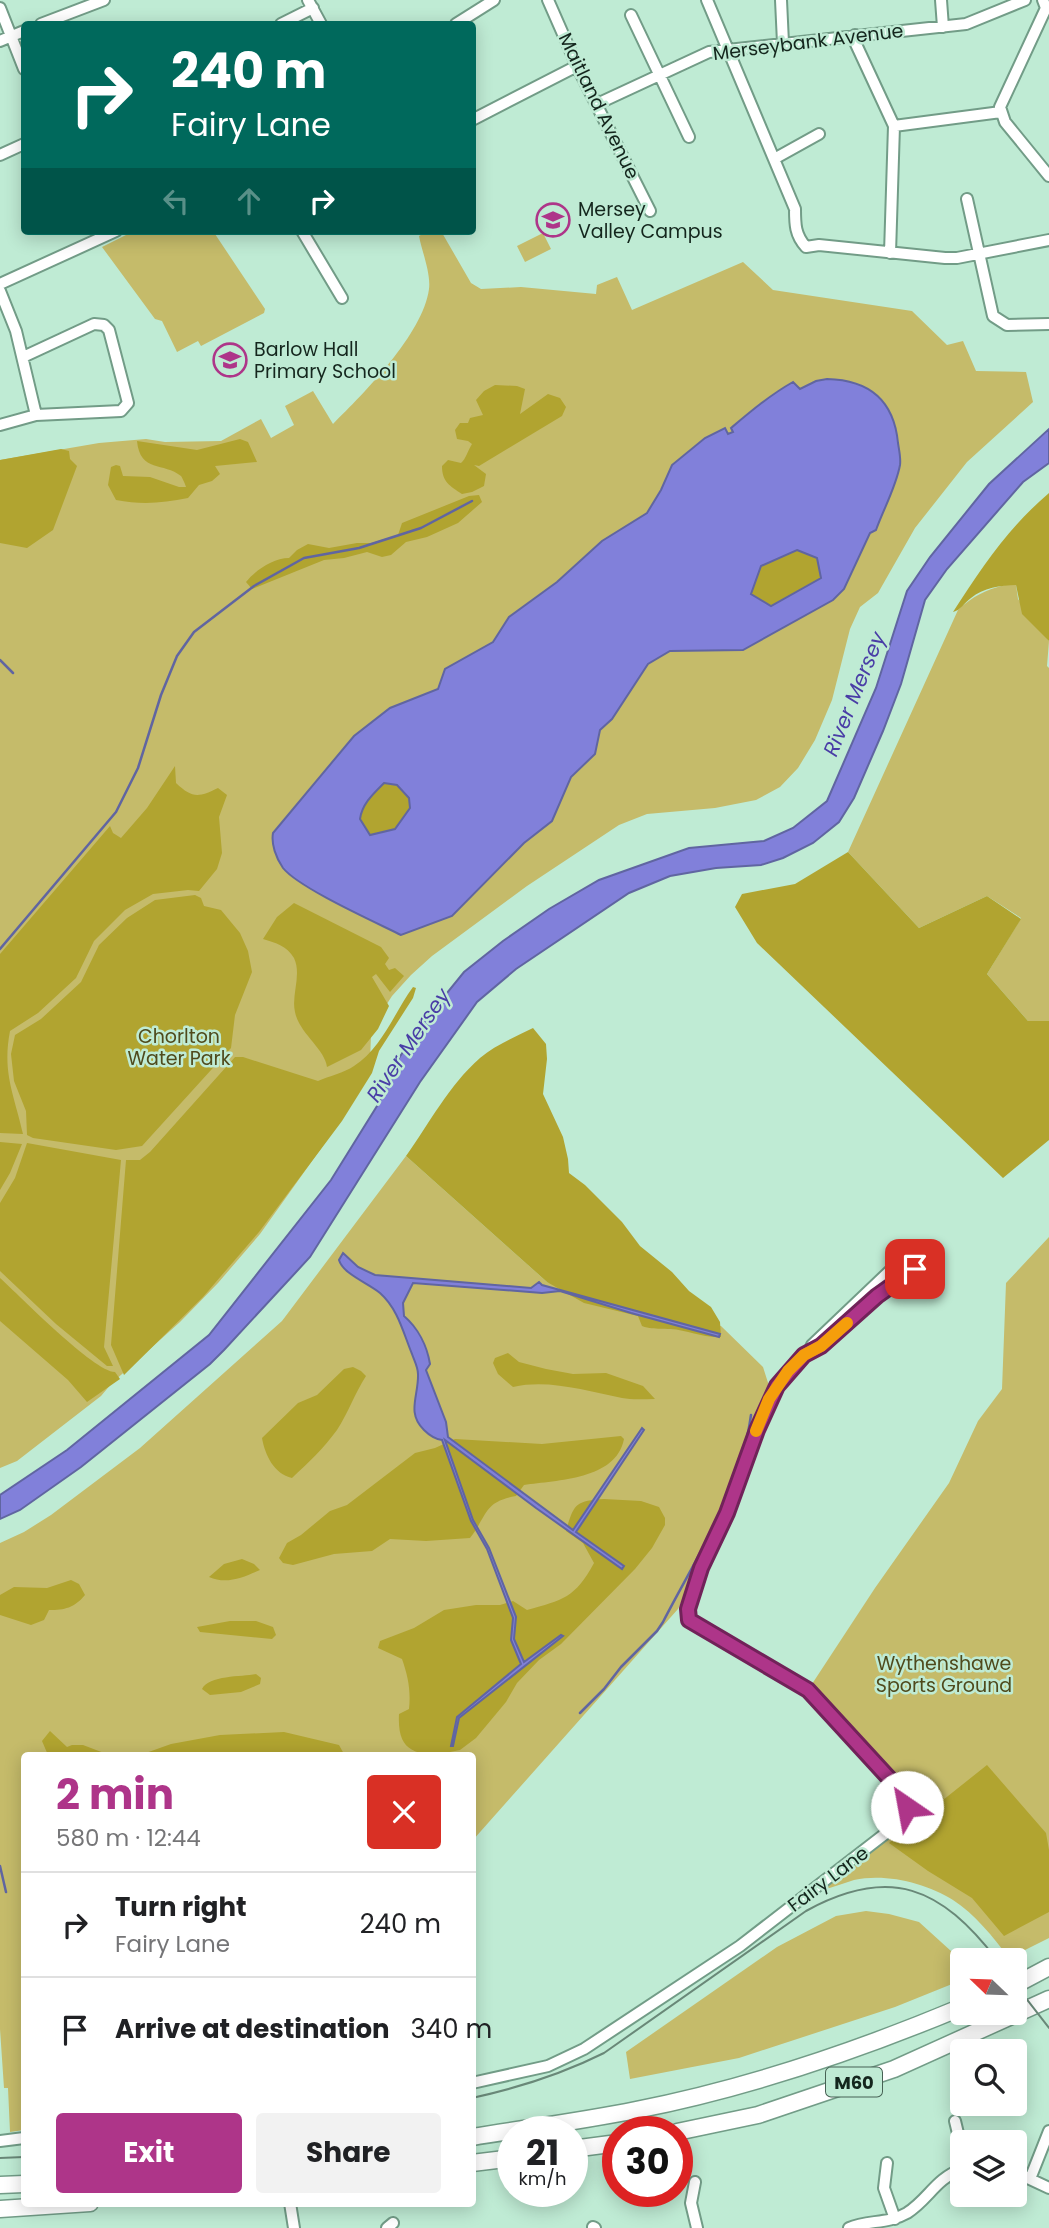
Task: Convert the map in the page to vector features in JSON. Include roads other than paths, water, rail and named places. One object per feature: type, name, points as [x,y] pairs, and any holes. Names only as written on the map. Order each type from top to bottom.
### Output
[{"type":"highway","points":[[1027,1979],[1049,1967]]},
{"type":"highway","name":"M60","points":[[693,2129],[758,2115],[894,2069],[1049,1999]]},
{"type":"highway","name":"M60","points":[[476,2136],[637,2110],[757,2081],[884,2040],[950,2012]]},
{"type":"highway","points":[[476,2163],[497,2160]]},
{"type":"highway","points":[[0,2185],[21,2184]]},
{"type":"highway","points":[[0,2209],[30,2207]]},
{"type":"street","points":[[49,21],[104,0]]},
{"type":"street","points":[[461,21],[495,0]]},
{"type":"street","name":"Maitland Avenue","points":[[548,0],[577,66],[650,211]]},
{"type":"street","points":[[707,0],[795,209],[795,228],[806,247],[819,245],[945,258],[1049,240]]},
{"type":"street","points":[[781,0],[783,43]]},
{"type":"street","points":[[941,0],[943,27]]},
{"type":"street","name":"Merseybank Avenue","points":[[597,104],[709,52],[966,24],[1025,0]]},
{"type":"street","points":[[1043,0],[1046,8],[1001,102],[1001,112],[1005,122],[1048,171]]},
{"type":"street","points":[[285,21],[310,4],[319,21]]},
{"type":"street","points":[[0,8],[21,61]]},
{"type":"street","points":[[631,15],[689,137]]},
{"type":"street","points":[[0,41],[21,32]]},
{"type":"street","points":[[855,35],[855,42],[894,126],[890,253]]},
{"type":"street","points":[[476,118],[577,66]]},
{"type":"street","points":[[894,126],[1001,112]]},
{"type":"street","points":[[774,159],[819,134]]},
{"type":"street","points":[[0,155],[21,145]]},
{"type":"street","points":[[967,199],[991,310],[996,319],[1013,326],[1049,324]]},
{"type":"street","points":[[92,235],[95,243]]},
{"type":"street","points":[[0,284],[109,235]]},
{"type":"street","points":[[304,235],[342,298]]},
{"type":"street","points":[[0,291],[16,331],[36,415]]},
{"type":"street","points":[[0,425],[36,415],[121,411],[128,402],[109,330],[104,325],[94,324],[23,357]]},
{"type":"street","name":"Fairy Lane","points":[[476,2082],[548,2066],[584,2049],[740,1946],[903,1820],[906,1813],[904,1798],[898,1788],[808,1690],[689,1620],[688,1609],[701,1568],[727,1513],[769,1399],[788,1371],[808,1352],[821,1346],[877,1296],[915,1269]]},
{"type":"street","points":[[959,2124],[960,2130]]},
{"type":"street","points":[[1030,2179],[1049,2131]]},
{"type":"street","points":[[0,2141],[21,2138]]},
{"type":"street","points":[[882,2169],[884,2188],[895,2219]]},
{"type":"street","points":[[849,2228],[895,2219],[910,2211],[950,2174]]},
{"type":"street","points":[[1027,2178],[1049,2188]]},
{"type":"street","points":[[291,2207],[294,2225]]},
{"type":"street","points":[[692,2207],[697,2228]]},
{"type":"water","points":[[842,380],[867,389],[877,396],[891,415],[896,428],[900,457],[896,482],[876,530],[870,533],[844,589],[833,600],[743,650],[670,651],[648,664],[612,719],[600,730],[595,754],[571,777],[552,821],[524,843],[452,916],[401,935],[321,895],[283,868],[275,851],[273,833],[354,736],[390,708],[438,689],[445,669],[493,642],[509,617],[557,582],[602,541],[647,513],[672,465],[705,438],[725,428],[728,434],[733,432],[731,428],[738,422],[793,382],[800,389],[816,381]],"holes":[[[797,550],[817,558],[821,578],[771,606],[751,594],[761,566]],[[384,783],[397,785],[409,798],[410,808],[395,829],[370,835],[360,819],[361,814]]]},
{"type":"water","name":"River Mersey","points":[[1049,429],[1049,463],[1023,482],[947,569],[925,600],[901,684],[883,731],[854,798],[839,822],[813,843],[783,858],[761,865],[716,868],[670,876],[629,893],[516,969],[477,1002],[420,1082],[310,1257],[224,1350],[81,1467],[20,1510],[0,1519],[0,1495],[67,1450],[209,1335],[331,1180],[377,1106],[399,1058],[421,1025],[464,972],[549,909],[599,880],[689,848],[764,841],[793,828],[827,801],[876,688],[907,591],[930,557],[989,484]]},
{"type":"water","points":[[343,1253],[358,1267],[375,1275],[531,1288],[539,1282],[720,1334],[719,1337],[560,1291],[542,1293],[413,1283],[403,1303],[404,1316],[418,1332],[427,1351],[430,1364],[426,1370],[446,1422],[448,1437],[573,1530],[642,1428],[644,1430],[576,1532],[624,1566],[622,1569],[445,1440],[473,1520],[489,1548],[516,1617],[514,1639],[524,1662],[563,1636],[459,1718],[453,1746],[457,1717],[521,1664],[511,1640],[513,1618],[487,1549],[471,1521],[442,1440],[426,1432],[416,1417],[414,1410],[418,1371],[399,1321],[380,1293],[345,1270],[339,1260]]},
{"type":"waterway","points":[[0,949],[116,812],[138,768],[161,695],[177,656],[194,632],[254,586],[304,558],[359,548],[421,528],[472,501]]},
{"type":"waterway","points":[[0,660],[13,673]]},
{"type":"waterway","points":[[580,1713],[663,1622],[728,1496],[746,1443],[751,1415]]},
{"type":"waterway","points":[[0,1866],[6,1892]]},
{"type":"tram line","points":[[476,2097],[540,2080],[604,2053],[806,1911],[836,1897],[863,1889],[889,1887],[912,1891],[934,1900],[955,1915],[987,1948]]},
{"type":"tram line","points":[[1027,2000],[1049,2028]]},
{"type":"tram line","points":[[0,2158],[21,2157]]},
{"type":"place","name":"Mersey Valley Campus","points":[[553,220]]},
{"type":"place","name":"Barlow Hall Primary School","points":[[230,360]]},
{"type":"park label","name":"Chorlton Water Park","points":[[179,1047]]},
{"type":"park label","name":"Wythenshawe Sports Ground","points":[[944,1674]]}]
